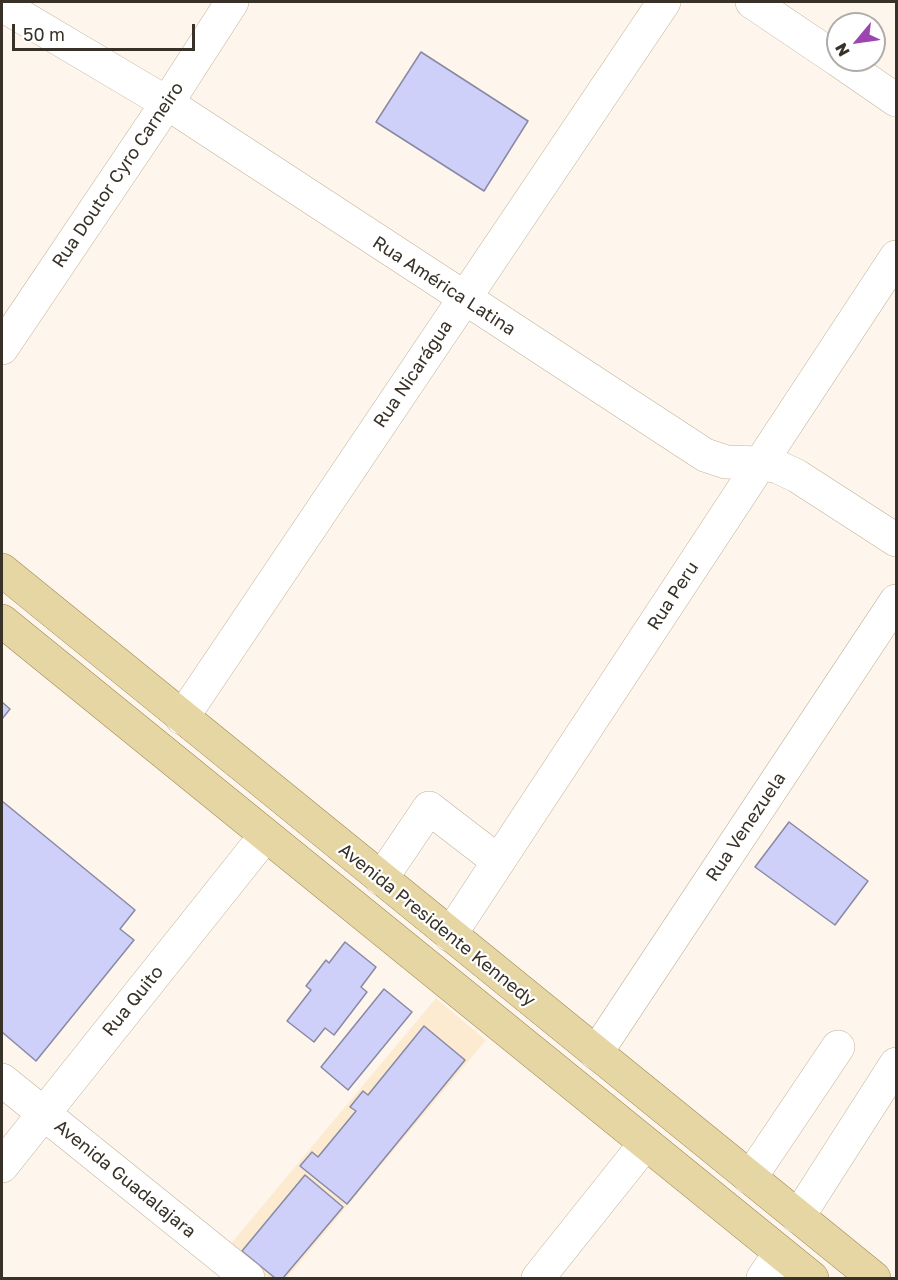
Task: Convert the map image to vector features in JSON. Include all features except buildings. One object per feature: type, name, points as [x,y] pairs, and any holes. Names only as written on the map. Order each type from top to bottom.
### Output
[{"type":"main road","name":"Avenida Presidente Kennedy","points":[[2,570],[874,1278]]},
{"type":"main road","points":[[2,621],[645,1144],[772,1266],[812,1278]]},
{"type":"street","name":"Rua Doutor Cyro Carneiro","points":[[2,348],[232,2]]},
{"type":"street","name":"Rua Nicarágua","points":[[182,717],[664,2]]},
{"type":"street","points":[[752,2],[826,52]]},
{"type":"street","name":"Rua América Latina","points":[[2,5],[167,103],[705,455],[726,462],[761,463],[778,467],[797,476],[897,540]]},
{"type":"street","points":[[856,72],[897,100]]},
{"type":"street","name":"Rua Peru","points":[[450,935],[897,257]]},
{"type":"street","name":"Rua Venezuela","points":[[596,1053],[897,601]]},
{"type":"street","points":[[381,879],[429,808],[498,861]]},
{"type":"street","name":"Rua Quito","points":[[2,1166],[264,836]]},
{"type":"street","points":[[750,1178],[838,1047]]},
{"type":"street","points":[[798,1217],[897,1064]]},
{"type":"street","name":"Avenida Guadalajara","points":[[2,1080],[248,1278]]},
{"type":"street","points":[[538,1278],[645,1144]]},
{"type":"shaded area","points":[[436,998],[486,1040],[287,1278],[268,1278],[229,1246]]}]
